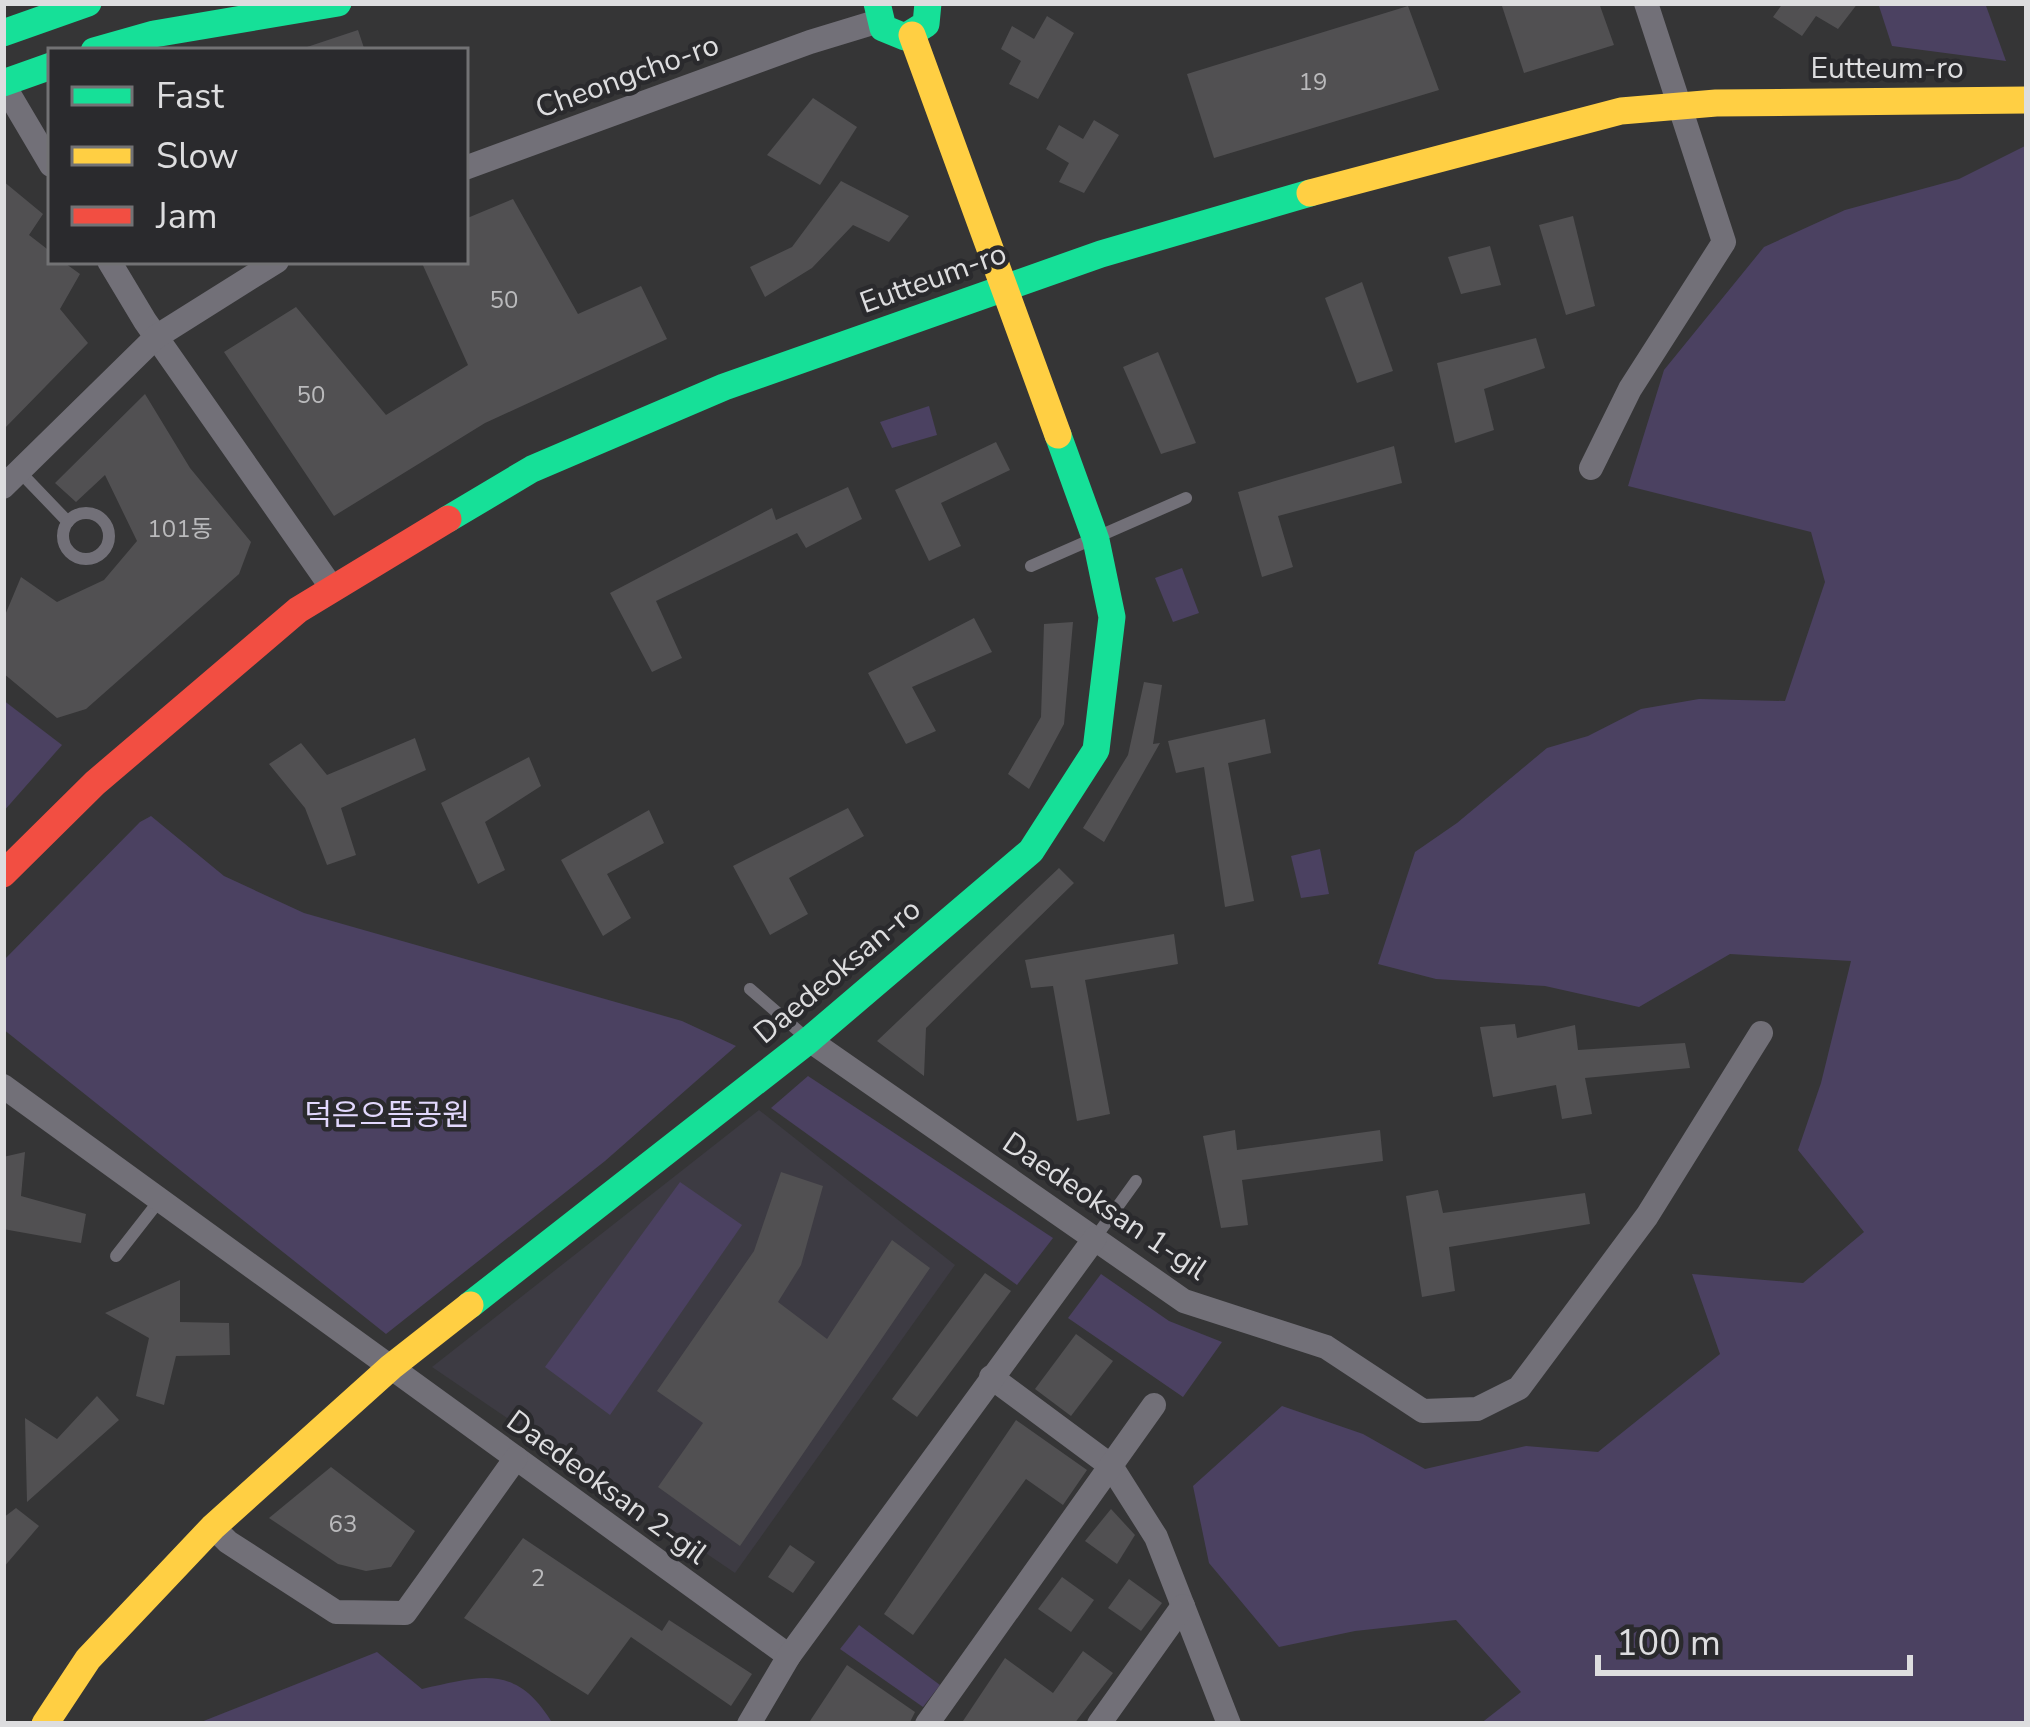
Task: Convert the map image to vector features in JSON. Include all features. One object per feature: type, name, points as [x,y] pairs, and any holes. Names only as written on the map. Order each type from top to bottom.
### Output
[{"type":"main road","points":[[3,33],[88,3]]},
{"type":"main road","points":[[102,48],[141,34],[285,17],[338,3]]},
{"type":"main road","points":[[878,12],[890,33],[912,35],[926,24],[932,4]]},
{"type":"main road","name":"Daedeoksan-ro","points":[[45,1724],[88,1659],[213,1526],[391,1367],[809,1040],[1031,851],[1096,750],[1112,617],[1096,540],[912,35]]},
{"type":"main road","points":[[5,91],[48,68]]},
{"type":"main road","name":"Eutteum-ro","points":[[3,874],[95,783],[298,610],[532,469],[724,387],[1101,254],[1315,191],[1622,111],[1681,104],[2027,100]]},
{"type":"street","points":[[1591,468],[1630,389],[1724,242],[1646,3]]},
{"type":"street","name":"Cheongcho-ro","points":[[468,167],[810,42],[878,12]]},
{"type":"street","points":[[5,91],[48,160]]},
{"type":"street","points":[[111,264],[156,337],[332,588]]},
{"type":"street","points":[[11,479],[156,337],[272,264]]},
{"type":"street","name":"Daedeoksan 1-gil","points":[[809,1040],[1184,1301],[1327,1347],[1423,1412],[1477,1408],[1519,1388],[1648,1216],[1761,1033]]},
{"type":"street","name":"Daedeoksan 2-gil","points":[[3,1086],[789,1656]]},
{"type":"street","points":[[749,1724],[789,1656],[1095,1238]]},
{"type":"street","points":[[991,1377],[1112,1466],[1156,1537],[1229,1724]]},
{"type":"street","points":[[927,1724],[1154,1405]]},
{"type":"street","points":[[213,1526],[228,1542],[336,1612],[405,1613],[516,1458]]},
{"type":"street","points":[[1099,1724],[1183,1606]]},
{"type":"lane","points":[[135,48],[198,26]]},
{"type":"lane","points":[[5,91],[48,79]]},
{"type":"lane","points":[[11,479],[68,521]]},
{"type":"lane","points":[[1031,566],[1186,498]]},
{"type":"lane","points":[[750,989],[809,1040]]},
{"type":"lane","points":[[1095,1238],[1136,1181]]},
{"type":"lane","points":[[116,1256],[160,1200]]},
{"type":"shaded area","points":[[759,1110],[955,1265],[735,1573],[432,1367]]},
{"type":"green space","points":[[1878,3],[1985,3],[2006,61],[1892,46]]},
{"type":"green space","points":[[2027,145],[2027,1724],[1480,1724],[1521,1692],[1456,1620],[1355,1631],[1279,1647],[1209,1563],[1193,1486],[1282,1406],[1363,1434],[1425,1469],[1526,1446],[1598,1452],[1720,1354],[1692,1274],[1803,1283],[1864,1232],[1798,1150],[1821,1083],[1851,961],[1730,954],[1639,1007],[1545,986],[1436,979],[1378,964],[1415,852],[1547,748],[1588,736],[1641,709],[1699,699],[1785,701],[1825,582],[1811,532],[1628,486],[1664,370],[1764,247],[1845,210],[1959,179]]},
{"type":"green space","points":[[929,406],[937,435],[892,448],[880,422]]},
{"type":"green space","points":[[1182,568],[1199,613],[1173,622],[1155,578]]},
{"type":"green space","points":[[3,700],[62,745],[3,812]]},
{"type":"green space","name":"덕은으뜸공원","points":[[151,816],[224,876],[304,913],[682,1021],[736,1046],[605,1161],[386,1334],[3,1029],[3,961]]},
{"type":"green space","points":[[1320,849],[1329,894],[1301,898],[1291,856]]},
{"type":"green space","points":[[808,1076],[1053,1238],[1017,1285],[771,1108]]},
{"type":"green space","points":[[680,1182],[742,1225],[610,1415],[545,1367]]},
{"type":"green space","points":[[1101,1274],[1169,1321],[1222,1342],[1183,1397],[1068,1318]]},
{"type":"green space","points":[[859,1625],[940,1685],[923,1707],[840,1649]]},
{"type":"green space","points":[[377,1652],[422,1689],[480,1678],[511,1683],[539,1704],[553,1724],[196,1724]]},
{"type":"building","points":[[1501,3],[1599,3],[1614,45],[1524,73]]},
{"type":"building","points":[[1783,3],[1858,3],[1838,29],[1816,16],[1802,36],[1773,17]]},
{"type":"building","points":[[1408,6],[1439,90],[1214,158],[1187,74]]},
{"type":"building","points":[[1047,16],[1074,33],[1038,99],[1009,84],[1021,61],[1001,49],[1012,26],[1034,39]]},
{"type":"building","points":[[358,30],[364,48],[304,48]]},
{"type":"building","points":[[813,98],[857,127],[820,185],[767,155]]},
{"type":"building","points":[[1094,120],[1119,135],[1084,193],[1059,182],[1069,163],[1046,149],[1059,125],[1083,139]]},
{"type":"building","points":[[3,181],[43,214],[29,235],[48,250],[48,264],[66,264],[80,274],[60,309],[88,343],[3,430]]},
{"type":"building","points":[[841,181],[909,216],[889,242],[853,225],[812,268],[765,297],[750,267],[792,247]]},
{"type":"building","points":[[513,199],[578,314],[641,286],[667,339],[485,423],[334,516],[224,352],[296,307],[386,415],[468,365],[422,264],[468,264],[468,218]]},
{"type":"building","points":[[1573,216],[1595,306],[1566,315],[1539,225]]},
{"type":"building","points":[[1490,246],[1501,285],[1461,294],[1448,257]]},
{"type":"building","points":[[1362,282],[1393,371],[1357,383],[1325,298]]},
{"type":"building","points":[[1536,338],[1545,368],[1484,389],[1494,430],[1455,443],[1437,363]]},
{"type":"building","points":[[1158,352],[1196,443],[1161,454],[1123,367]]},
{"type":"building","points":[[145,394],[190,468],[251,542],[239,574],[86,709],[57,718],[3,673],[3,620],[21,577],[57,602],[104,580],[137,541],[105,475],[76,502],[55,483]]},
{"type":"building","points":[[996,442],[1010,470],[941,503],[961,546],[929,561],[895,490]]},
{"type":"building","points":[[1394,446],[1402,483],[1278,516],[1293,567],[1262,577],[1238,492]]},
{"type":"building","points":[[848,487],[862,519],[806,548],[797,533],[656,601],[682,658],[652,672],[610,593],[772,508],[776,520]]},
{"type":"building","points":[[974,618],[992,652],[912,687],[936,731],[906,744],[868,673]]},
{"type":"building","points":[[1073,622],[1064,724],[1029,789],[1008,774],[1041,717],[1044,624]]},
{"type":"building","points":[[1144,682],[1162,685],[1153,744],[1160,743],[1104,842],[1083,828],[1128,755]]},
{"type":"building","points":[[1265,719],[1271,753],[1228,763],[1254,901],[1225,907],[1204,767],[1176,773],[1168,741]]},
{"type":"building","points":[[415,738],[426,770],[341,808],[356,855],[327,865],[305,808],[269,764],[301,743],[327,775]]},
{"type":"building","points":[[529,757],[541,786],[485,822],[505,870],[478,884],[441,803]]},
{"type":"building","points":[[848,808],[864,836],[789,878],[808,914],[770,935],[733,866]]},
{"type":"building","points":[[649,810],[664,843],[607,874],[631,918],[603,936],[561,860]]},
{"type":"building","points":[[1059,868],[1074,883],[926,1028],[924,1076],[877,1041]]},
{"type":"building","points":[[1174,934],[1178,964],[1085,980],[1110,1114],[1077,1121],[1053,986],[1031,988],[1025,960]]},
{"type":"building","points":[[1515,1024],[1517,1038],[1575,1025],[1578,1050],[1685,1043],[1690,1068],[1585,1078],[1592,1114],[1562,1119],[1556,1085],[1493,1097],[1480,1027]]},
{"type":"building","points":[[1235,1130],[1237,1150],[1380,1130],[1383,1161],[1242,1180],[1248,1225],[1221,1228],[1203,1136]]},
{"type":"building","points":[[25,1152],[21,1196],[86,1214],[81,1243],[3,1229],[3,1157]]},
{"type":"building","points":[[781,1172],[823,1186],[801,1265],[778,1302],[827,1339],[892,1240],[930,1268],[740,1546],[658,1487],[703,1423],[657,1391],[754,1251]]},
{"type":"building","points":[[1438,1190],[1443,1213],[1585,1193],[1590,1224],[1449,1247],[1455,1291],[1422,1297],[1406,1196]]},
{"type":"building","points":[[985,1273],[1011,1291],[917,1417],[892,1399]]},
{"type":"building","points":[[180,1280],[180,1322],[229,1323],[230,1355],[176,1356],[164,1405],[136,1396],[149,1338],[105,1313]]},
{"type":"building","points":[[1076,1334],[1113,1361],[1071,1416],[1035,1389]]},
{"type":"building","points":[[97,1396],[119,1420],[27,1502],[25,1418],[57,1439]]},
{"type":"building","points":[[1016,1420],[1087,1470],[1063,1505],[1026,1479],[913,1635],[884,1614]]},
{"type":"building","points":[[331,1467],[415,1531],[391,1567],[366,1571],[338,1564],[269,1518]]},
{"type":"building","points":[[16,1508],[39,1526],[3,1568],[3,1518]]},
{"type":"building","points":[[1111,1509],[1135,1535],[1117,1564],[1085,1541]]},
{"type":"building","points":[[523,1538],[662,1631],[669,1620],[752,1674],[731,1706],[631,1637],[588,1695],[464,1618]]},
{"type":"building","points":[[790,1545],[815,1562],[793,1593],[768,1577]]},
{"type":"building","points":[[1062,1577],[1094,1600],[1071,1632],[1038,1609]]},
{"type":"building","points":[[1129,1579],[1162,1603],[1141,1631],[1108,1608]]},
{"type":"building","points":[[1083,1651],[1113,1673],[1074,1724],[961,1724],[1005,1658],[1053,1693]]},
{"type":"building","points":[[847,1665],[915,1712],[909,1724],[808,1724]]},
{"type":"traffic: fast","points":[[3,33],[88,3]]},
{"type":"traffic: fast","points":[[105,48],[154,34],[338,3]]},
{"type":"traffic: fast","points":[[877,3],[883,28],[905,37],[926,24],[928,3]]},
{"type":"traffic: fast","points":[[3,83],[48,67]]},
{"type":"traffic: fast","points":[[448,519],[532,469],[724,387],[1101,254],[1310,193]]},
{"type":"traffic: fast","points":[[470,1305],[809,1040],[1031,851],[1096,750],[1112,617],[1096,540],[1058,435]]},
{"type":"traffic: slow","points":[[912,35],[1058,435]]},
{"type":"traffic: slow","points":[[1310,193],[1621,111],[1716,103],[2027,100]]},
{"type":"traffic: slow","points":[[45,1724],[88,1659],[213,1527],[391,1367],[470,1305]]},
{"type":"traffic: jam","points":[[3,874],[95,783],[298,610],[448,519]]}]
